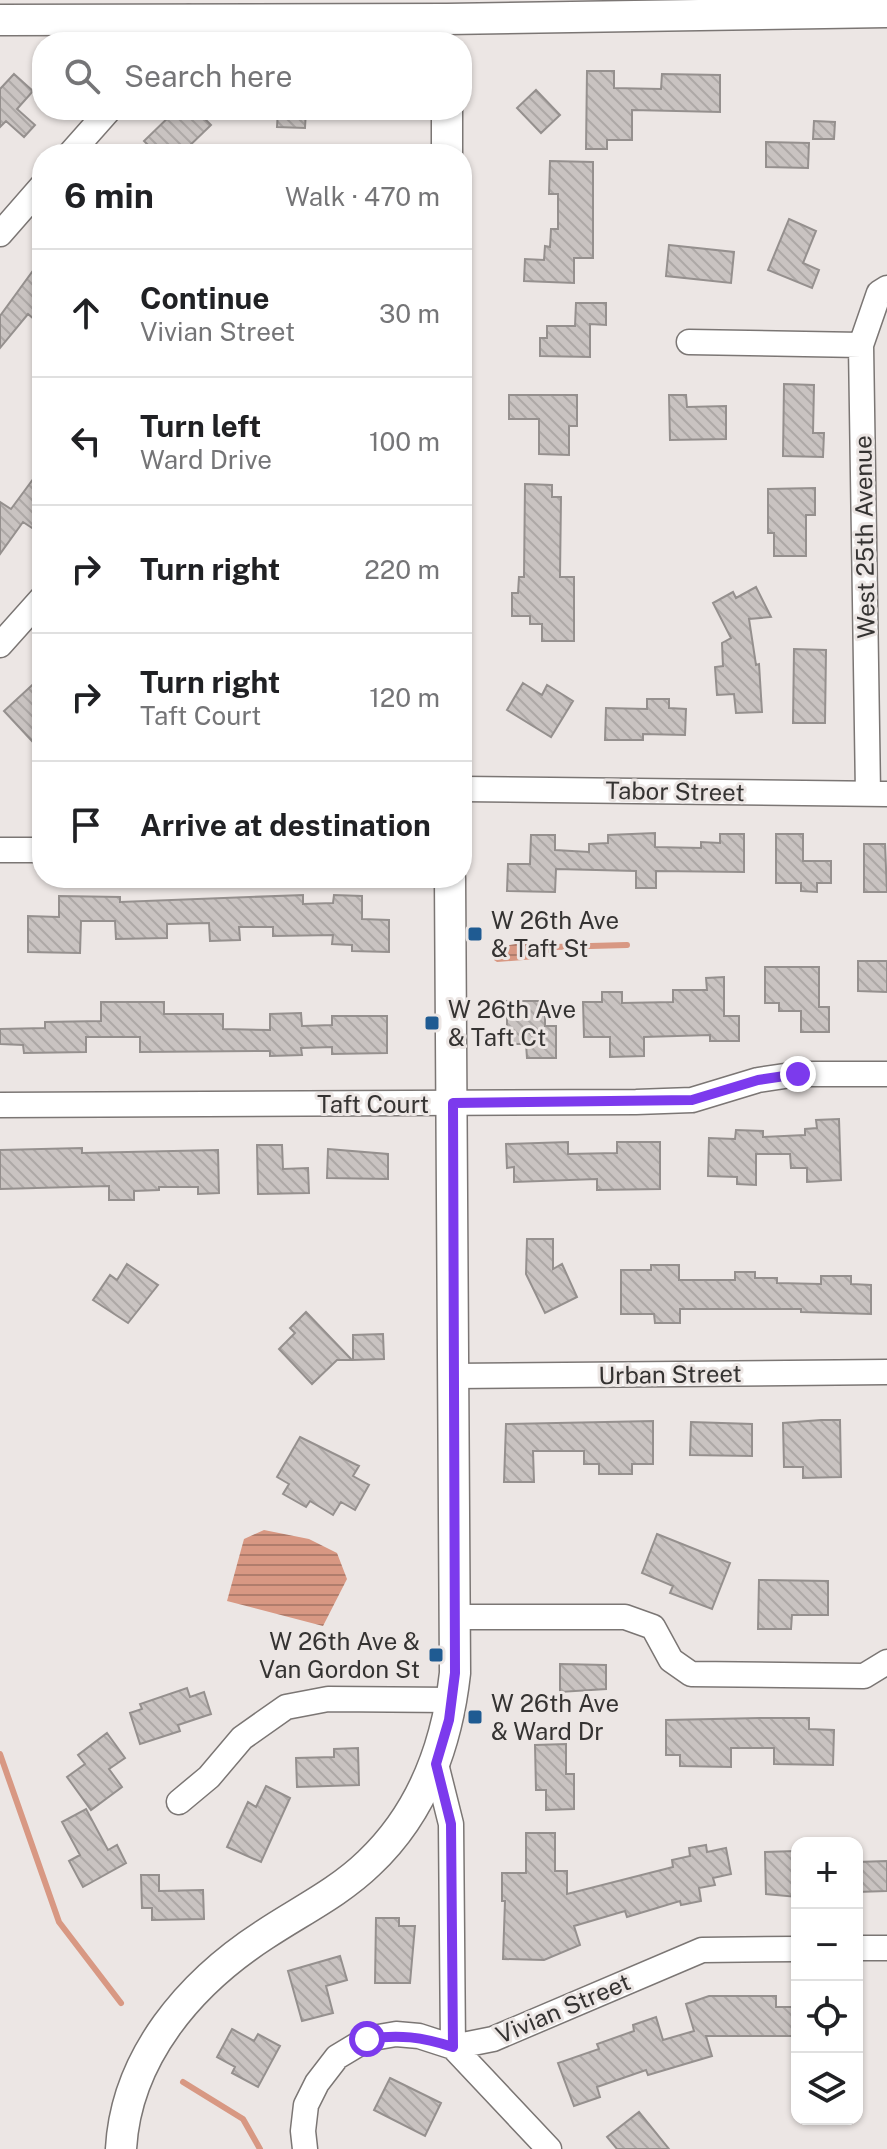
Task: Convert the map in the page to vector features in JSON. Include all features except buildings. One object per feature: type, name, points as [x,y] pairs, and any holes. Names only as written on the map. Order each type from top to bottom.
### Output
[{"type":"street","points":[[0,20],[189,17],[447,20],[887,12]]},
{"type":"street","points":[[176,32],[189,17]]},
{"type":"street","points":[[79,144],[100,120]]},
{"type":"street","points":[[447,120],[447,144]]},
{"type":"street","points":[[0,234],[32,197]]},
{"type":"street","name":"West 25th Avenue","points":[[877,793],[861,345],[879,293],[887,288]]},
{"type":"street","points":[[689,342],[861,345]]},
{"type":"street","points":[[0,645],[32,609]]},
{"type":"street","name":"Tabor Street","points":[[472,789],[877,793]]},
{"type":"street","points":[[0,850],[32,850]]},
{"type":"street","points":[[121,2149],[133,2088],[170,2019],[224,1964],[335,1891],[372,1861],[412,1811],[436,1764],[453,1700],[456,1617],[450,888]]},
{"type":"street","name":"Taft Court","points":[[0,1105],[692,1100],[758,1080],[798,1074],[887,1074]]},
{"type":"street","name":"Urban Street","points":[[453,1376],[887,1372]]},
{"type":"street","points":[[456,1617],[625,1617],[653,1627],[671,1660],[691,1674],[864,1676],[887,1662]]},
{"type":"street","points":[[179,1802],[209,1777],[242,1738],[286,1707],[328,1699],[453,1700]]},
{"type":"street","points":[[436,1764],[451,1824],[453,2047],[549,2149]]},
{"type":"street","points":[[863,1948],[887,1948]]},
{"type":"street","name":"Vivian Street","points":[[305,2149],[303,2131],[306,2105],[317,2083],[337,2057],[367,2039],[396,2034],[419,2036],[453,2047],[493,2039],[702,1950],[791,1949]]},
{"type":"shaded area","points":[[528,942],[561,947],[536,959],[494,960],[504,946]]},
{"type":"shaded area","points":[[264,1530],[309,1539],[337,1553],[347,1579],[323,1626],[227,1601],[244,1539]]},
{"type":"waterway","points":[[554,947],[627,945]]},
{"type":"waterway","points":[[0,1754],[59,1922],[121,2003]]},
{"type":"waterway","points":[[183,2082],[243,2119],[260,2149]]},
{"type":"place","name":"W 26th Ave & Taft St","points":[[475,934]]},
{"type":"place","name":"W 26th Ave & Taft Ct","points":[[432,1023]]},
{"type":"place","name":"W 26th Ave & Van Gordon St","points":[[436,1655]]},
{"type":"place","name":"W 26th Ave & Ward Dr","points":[[475,1717]]},
{"type":"route","points":[[367,2039],[396,2034],[419,2036],[453,2047],[451,1824],[449,1802],[436,1764],[449,1720],[455,1673],[453,1103],[692,1100],[758,1080],[798,1074]]}]
